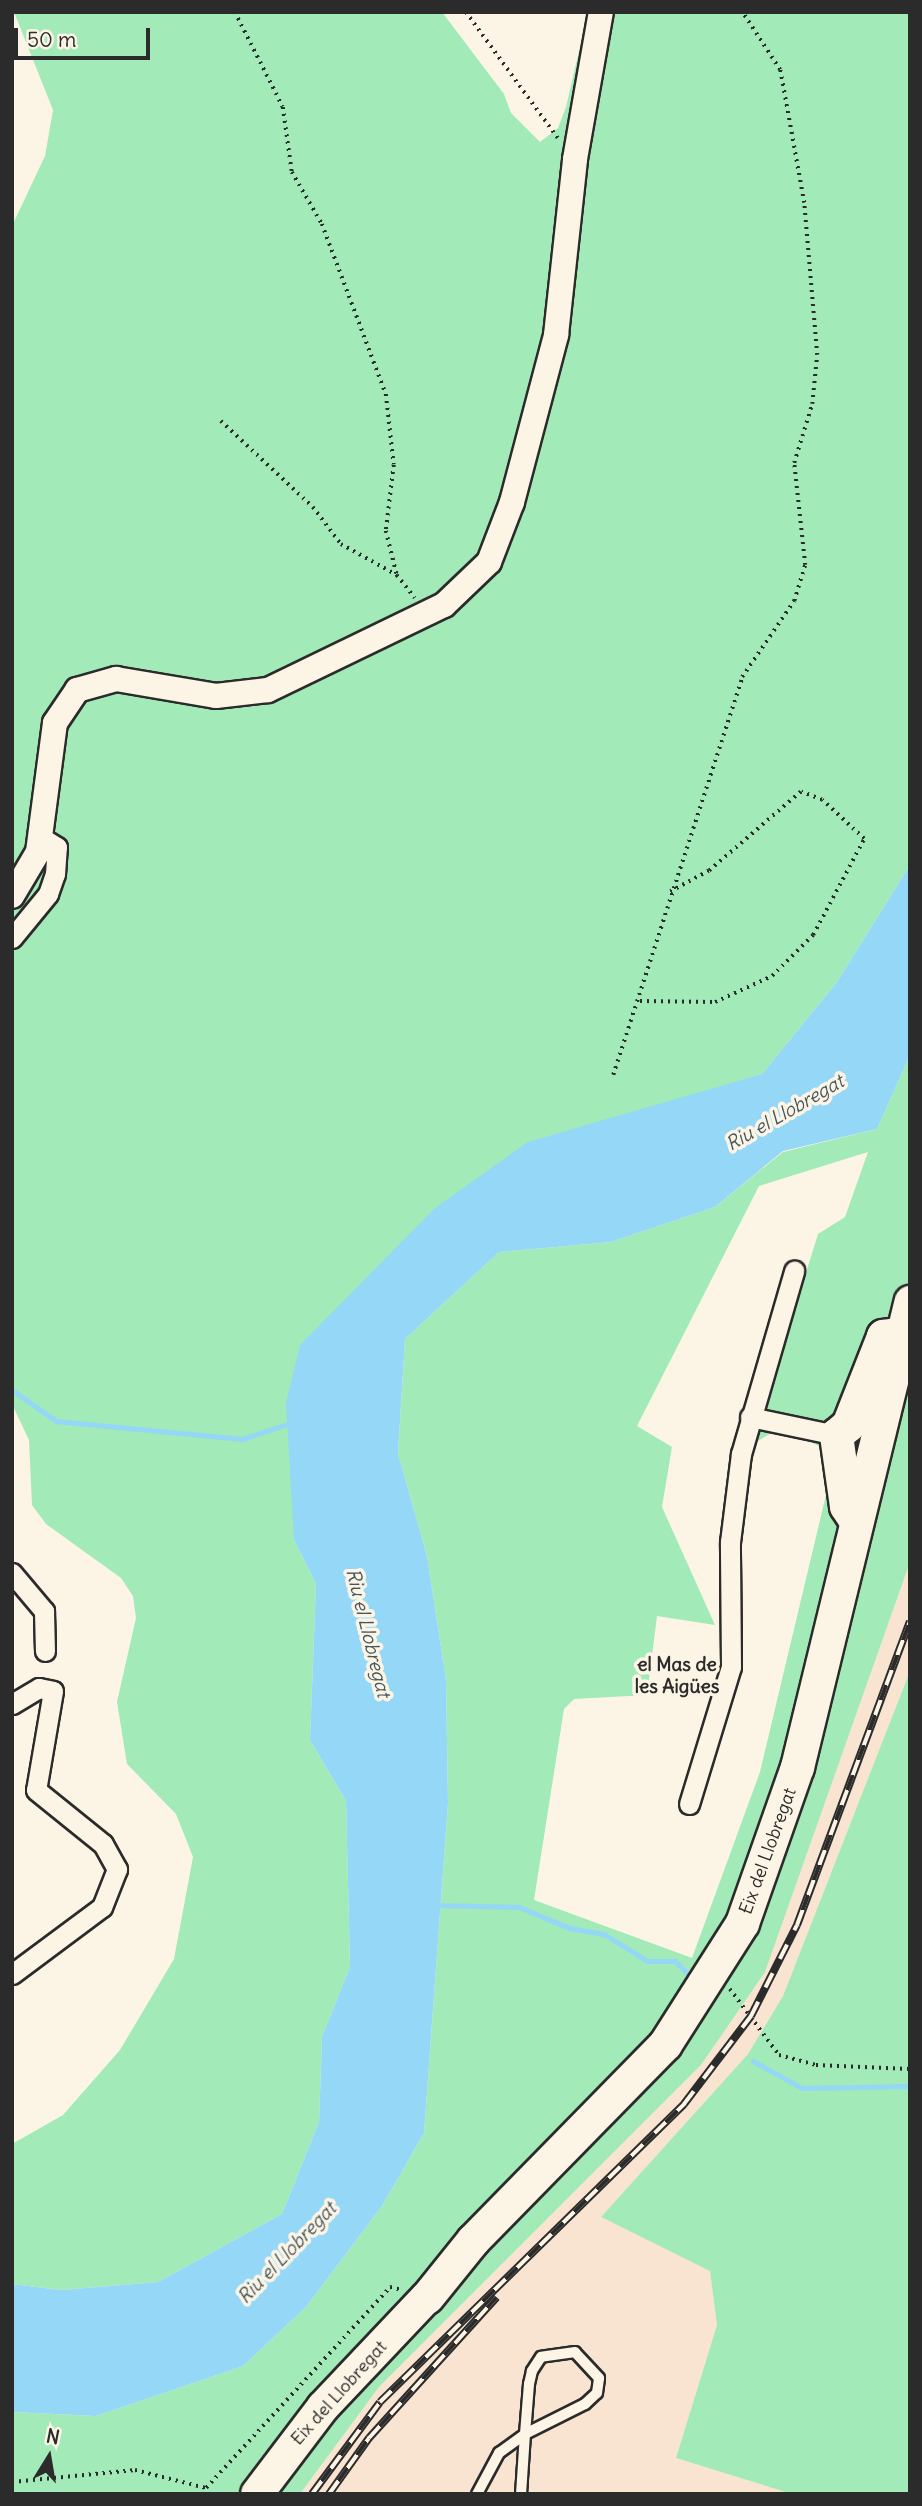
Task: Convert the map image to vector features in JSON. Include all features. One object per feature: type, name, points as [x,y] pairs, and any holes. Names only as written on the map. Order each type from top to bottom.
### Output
[{"type":"highway","points":[[856,1521],[846,1506],[836,1435],[848,1424],[883,1336],[906,1317]]},
{"type":"highway","name":"Eix del Llobregat","points":[[427,2297],[473,2240],[638,2075],[719,1968],[777,1833],[906,1317]]},
{"type":"highway","name":"Eix del Llobregat","points":[[427,2297],[515,2222],[670,2068],[726,1984],[775,1884],[823,1738],[910,1367]]},
{"type":"main road","name":"Eix del Llobregat","points":[[246,2494],[265,2483],[323,2407],[427,2297]]},
{"type":"street","points":[[12,896],[41,837],[52,730],[63,705],[84,685],[116,679],[216,696],[252,694],[426,615],[482,572],[508,512],[556,335],[575,159],[601,12]]},
{"type":"street","points":[[12,938],[48,894],[55,874],[57,847],[41,837]]},
{"type":"street","points":[[689,1804],[731,1667],[733,1502],[750,1417],[794,1271]]},
{"type":"street","points":[[750,1417],[836,1435]]},
{"type":"street","points":[[12,1573],[44,1611],[45,1651]]},
{"type":"street","points":[[12,1974],[102,1906],[117,1878],[103,1844],[36,1790],[56,1697],[39,1688],[19,1699]]},
{"type":"lane","points":[[477,2494],[489,2464],[525,2434],[597,2393],[599,2378],[590,2363],[575,2353],[541,2357],[529,2384],[525,2434],[521,2494]]},
{"type":"path","points":[[235,12],[277,92],[292,172],[313,204],[365,327],[391,416],[386,531],[397,575],[426,615]]},
{"type":"path","points":[[466,12],[575,159]]},
{"type":"path","points":[[613,1075],[640,1001],[670,892],[745,670],[787,613],[805,565],[794,463],[812,404],[817,355],[805,214],[780,70],[742,12]]},
{"type":"path","points":[[221,421],[308,502],[341,544],[397,575]]},
{"type":"path","points":[[640,1001],[715,1002],[772,976],[813,935],[864,839],[822,800],[801,792],[709,871],[670,892]]},
{"type":"path","points":[[726,1984],[779,2054],[842,2068],[910,2069]]},
{"type":"path","points":[[12,2482],[135,2470],[206,2488],[390,2287],[427,2297]]},
{"type":"shaded area","points":[[910,1562],[910,1671],[783,1996],[748,2054],[601,2217],[710,2270],[717,2325],[676,2458],[792,2494],[300,2494],[379,2387],[701,2065],[764,1972]]},
{"type":"green space","points":[[14,12],[442,12],[504,94],[511,113],[540,142],[558,128],[566,107],[588,12],[910,12],[910,865],[837,982],[762,1074],[675,1103],[435,1208],[294,1540],[316,1584],[310,1740],[346,1801],[350,1967],[322,2037],[319,2122],[282,2214],[158,2282],[61,2290],[12,2284],[12,2144],[63,2115],[120,2050],[174,1959],[193,1857],[176,1814],[127,1764],[117,1702],[136,1618],[133,1596],[121,1578],[46,1524],[32,1505],[29,1440],[12,1404],[12,226],[45,156],[53,110]]},
{"type":"green space","points":[[910,1055],[910,1562],[765,1972],[701,2065],[379,2387],[300,2494],[12,2494],[12,2412],[96,2416],[243,2366],[306,2307],[382,2206],[424,2133],[448,1803],[446,1680],[427,1556],[398,1454],[405,1339],[499,1252],[611,1242],[715,1207],[783,1152],[877,1129]],"holes":[[[868,1152],[845,1217],[818,1234],[753,1444],[771,1433],[800,1436],[822,1448],[830,1478],[760,1772],[692,1958],[534,1900],[564,1709],[574,1699],[647,1695],[657,1616],[715,1625],[662,1507],[672,1447],[637,1426],[759,1186]]]},
{"type":"green space","points":[[910,1671],[910,2494],[792,2494],[676,2458],[717,2325],[710,2271],[601,2217],[748,2054],[783,1996]]},
{"type":"water","name":"Riu el Llobregat","points":[[910,865],[910,1055],[877,1129],[783,1151],[715,1207],[611,1242],[499,1252],[405,1339],[398,1454],[427,1556],[446,1680],[448,1803],[424,2133],[382,2206],[306,2307],[243,2366],[96,2416],[12,2412],[12,2284],[61,2290],[158,2282],[282,2214],[319,2122],[322,2037],[350,1967],[346,1801],[310,1740],[316,1584],[294,1540],[286,1403],[300,1345],[435,1208],[528,1142],[762,1074],[837,982]]},
{"type":"waterway","points":[[12,1390],[56,1421],[242,1439],[294,1422]]},
{"type":"waterway","points":[[434,1905],[519,1907],[569,1928],[604,1934],[647,1961],[675,1961],[690,1976]]},
{"type":"waterway","points":[[753,2061],[802,2088],[910,2086]]},
{"type":"railway","points":[[312,2494],[380,2402],[684,2104],[751,2016],[797,1925],[910,1621]]},
{"type":"railway","points":[[329,2494],[369,2438],[497,2297]]},
{"type":"district","name":"el Mas de les Aigües","points":[[677,1676]]}]
